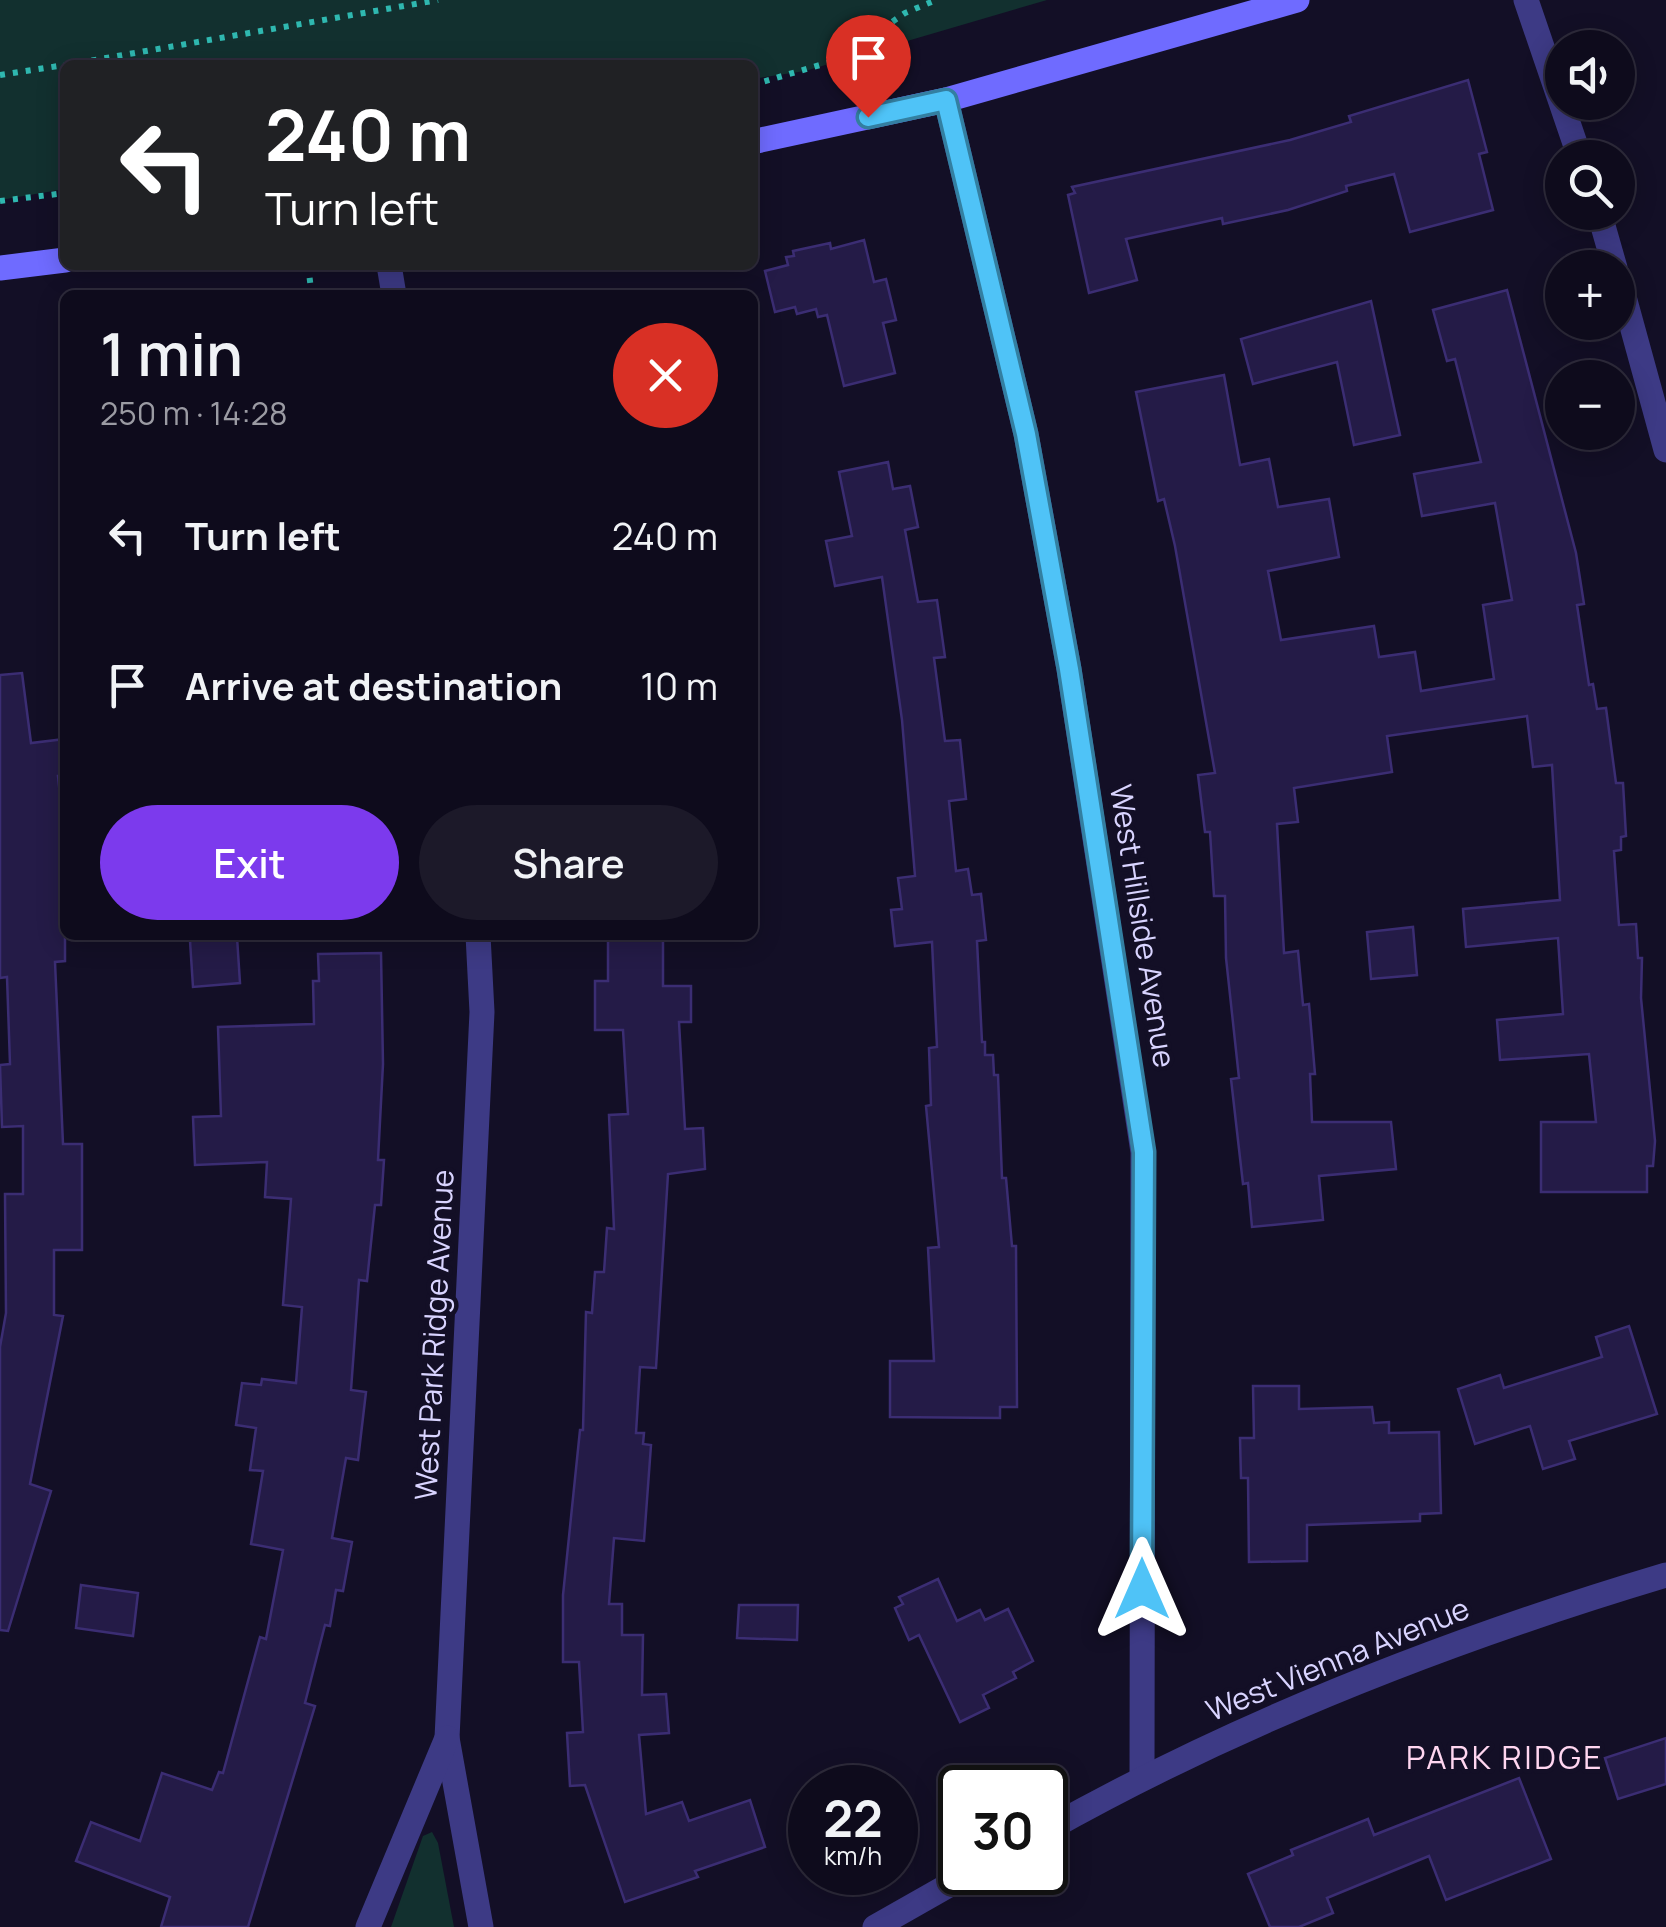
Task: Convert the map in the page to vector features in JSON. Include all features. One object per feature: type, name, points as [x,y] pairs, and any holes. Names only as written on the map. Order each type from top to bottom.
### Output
[{"type":"street","points":[[758,141],[946,100],[1297,0]]},
{"type":"street","points":[[1526,0],[1574,140]]},
{"type":"street","name":"West Hillside Avenue","points":[[946,100],[1030,454],[1069,669],[1144,1152],[1142,1776]]},
{"type":"street","points":[[0,268],[60,261]]},
{"type":"street","points":[[1635,337],[1666,450]]},
{"type":"street","name":"West Park Ridge Avenue","points":[[478,940],[482,1012],[447,1738],[481,1927]]},
{"type":"street","name":"West Vienna Avenue","points":[[1068,1818],[1142,1776],[1362,1681],[1567,1605],[1666,1576]]},
{"type":"street","name":"West Park Ridge Avenue","points":[[368,1927],[447,1738]]},
{"type":"street","points":[[875,1927],[938,1891]]},
{"type":"path","points":[[95,60],[438,0]]},
{"type":"path","points":[[758,82],[836,60],[905,13],[936,0]]},
{"type":"path","points":[[0,75],[60,66]]},
{"type":"path","points":[[0,201],[60,193]]},
{"type":"path","points":[[309,270],[311,289]]},
{"type":"green space","points":[[0,0],[1047,0],[805,71],[758,78],[758,60],[60,60],[60,190],[0,200]]},
{"type":"green space","points":[[432,1832],[438,1843],[454,1927],[391,1927],[423,1836]]},
{"type":"building","points":[[1468,80],[1487,152],[1479,154],[1493,210],[1410,232],[1394,174],[1346,186],[1347,191],[1288,210],[1223,224],[1222,218],[1126,239],[1137,280],[1089,293],[1068,195],[1075,193],[1072,187],[1290,140],[1351,122],[1349,116]]},
{"type":"building","points":[[864,240],[874,282],[886,279],[896,320],[883,323],[895,373],[844,386],[827,315],[818,317],[816,309],[797,314],[795,307],[775,312],[765,271],[788,265],[786,257],[794,256],[793,251],[830,243],[831,249]]},
{"type":"building","points":[[1507,290],[1545,435],[1545,450],[1549,450],[1576,553],[1584,604],[1577,605],[1589,685],[1593,684],[1597,709],[1606,708],[1616,783],[1623,783],[1626,836],[1621,837],[1621,850],[1614,851],[1619,925],[1636,924],[1638,958],[1642,958],[1641,998],[1655,1141],[1653,1166],[1647,1166],[1647,1192],[1541,1192],[1541,1122],[1596,1122],[1589,1054],[1500,1060],[1497,1020],[1563,1014],[1558,938],[1466,947],[1463,909],[1560,900],[1552,765],[1533,767],[1527,716],[1387,736],[1392,772],[1294,788],[1298,822],[1277,824],[1284,953],[1298,951],[1303,1005],[1309,1004],[1315,1074],[1310,1074],[1312,1122],[1391,1122],[1396,1169],[1319,1176],[1323,1220],[1252,1227],[1231,1079],[1239,1078],[1226,958],[1225,896],[1214,896],[1210,832],[1205,832],[1198,775],[1215,773],[1175,546],[1164,499],[1158,501],[1136,392],[1224,375],[1240,465],[1269,459],[1278,507],[1329,499],[1339,557],[1268,571],[1281,640],[1374,626],[1379,657],[1415,652],[1421,691],[1494,679],[1483,605],[1512,600],[1495,503],[1422,516],[1414,474],[1481,462],[1455,359],[1447,361],[1433,310]]},
{"type":"building","points":[[1371,301],[1400,435],[1354,445],[1337,362],[1253,384],[1241,339]]},
{"type":"building","points":[[888,462],[893,489],[910,486],[918,527],[905,530],[918,602],[937,600],[945,657],[934,658],[945,741],[960,740],[966,799],[949,801],[956,871],[968,869],[972,895],[981,894],[986,940],[977,941],[982,1042],[985,1055],[993,1055],[994,1075],[998,1075],[1002,1178],[1006,1178],[1012,1246],[1016,1246],[1017,1407],[1000,1407],[1000,1418],[890,1417],[890,1361],[934,1361],[928,1248],[939,1247],[926,1106],[931,1105],[929,1048],[937,1047],[932,942],[895,946],[891,910],[902,909],[898,878],[915,876],[902,720],[882,577],[835,586],[826,541],[852,536],[839,472]]},
{"type":"building","points":[[22,673],[31,743],[60,740],[60,940],[65,940],[65,961],[55,962],[63,1144],[82,1144],[82,1250],[54,1250],[54,1315],[63,1316],[30,1484],[51,1491],[8,1631],[0,1630],[0,1347],[6,1313],[5,1194],[23,1194],[23,1126],[2,1127],[0,1065],[10,1064],[7,977],[0,978],[0,675]]},
{"type":"building","points":[[1413,927],[1417,975],[1371,979],[1367,932]]},
{"type":"building","points":[[237,940],[240,983],[193,987],[190,941]]},
{"type":"building","points":[[608,940],[663,940],[663,986],[691,986],[691,1022],[679,1022],[685,1129],[703,1128],[705,1169],[668,1174],[656,1368],[640,1367],[636,1433],[644,1433],[643,1444],[651,1445],[644,1541],[614,1538],[609,1604],[622,1604],[622,1635],[643,1635],[642,1695],[666,1694],[669,1733],[639,1735],[646,1814],[682,1802],[689,1821],[750,1800],[765,1847],[695,1871],[698,1877],[625,1902],[585,1785],[570,1786],[567,1733],[583,1732],[579,1662],[563,1662],[563,1595],[583,1430],[586,1312],[592,1313],[595,1272],[604,1272],[607,1228],[614,1229],[609,1115],[628,1114],[623,1030],[595,1030],[595,981],[608,981]]},
{"type":"building","points":[[381,953],[383,1064],[378,1160],[384,1160],[381,1205],[375,1205],[367,1281],[359,1280],[351,1390],[366,1392],[358,1460],[346,1458],[332,1538],[352,1542],[343,1591],[336,1590],[330,1626],[325,1625],[305,1703],[315,1706],[248,1927],[161,1927],[170,1897],[76,1861],[91,1822],[140,1841],[162,1773],[212,1790],[219,1772],[223,1773],[260,1637],[266,1639],[283,1550],[251,1544],[263,1471],[250,1470],[256,1428],[236,1425],[242,1383],[261,1385],[262,1379],[296,1383],[302,1307],[283,1305],[291,1199],[265,1197],[267,1162],[195,1165],[193,1117],[221,1116],[218,1027],[314,1024],[313,981],[319,981],[318,954]]},
{"type":"building","points":[[1629,1326],[1657,1414],[1569,1441],[1575,1459],[1543,1469],[1530,1426],[1475,1444],[1458,1389],[1500,1375],[1504,1388],[1602,1357],[1596,1337]]},
{"type":"building","points":[[1253,1386],[1299,1386],[1299,1409],[1372,1407],[1374,1423],[1389,1422],[1389,1433],[1439,1432],[1441,1513],[1420,1514],[1420,1521],[1307,1525],[1307,1561],[1249,1562],[1248,1478],[1241,1478],[1240,1438],[1254,1438]]},
{"type":"building","points":[[938,1579],[957,1621],[980,1610],[985,1620],[1008,1609],[1033,1661],[1013,1672],[1016,1678],[983,1695],[989,1708],[960,1722],[919,1635],[909,1640],[895,1608],[903,1604],[899,1597]]},
{"type":"building","points":[[81,1585],[138,1593],[133,1636],[76,1628]]},
{"type":"building","points":[[739,1605],[798,1605],[797,1640],[737,1638]]},
{"type":"building","points":[[1666,1738],[1666,1784],[1618,1799],[1605,1758]]},
{"type":"building","points":[[1519,1778],[1551,1859],[1446,1900],[1429,1856],[1327,1898],[1333,1913],[1299,1927],[1270,1927],[1248,1874],[1293,1855],[1291,1850],[1368,1819],[1374,1835]]},
{"type":"district","name":"PARK RIDGE","points":[[1505,1758]]},
{"type":"route","points":[[868,117],[946,100],[1026,434],[1069,669],[1144,1152],[1142,1589]]}]
